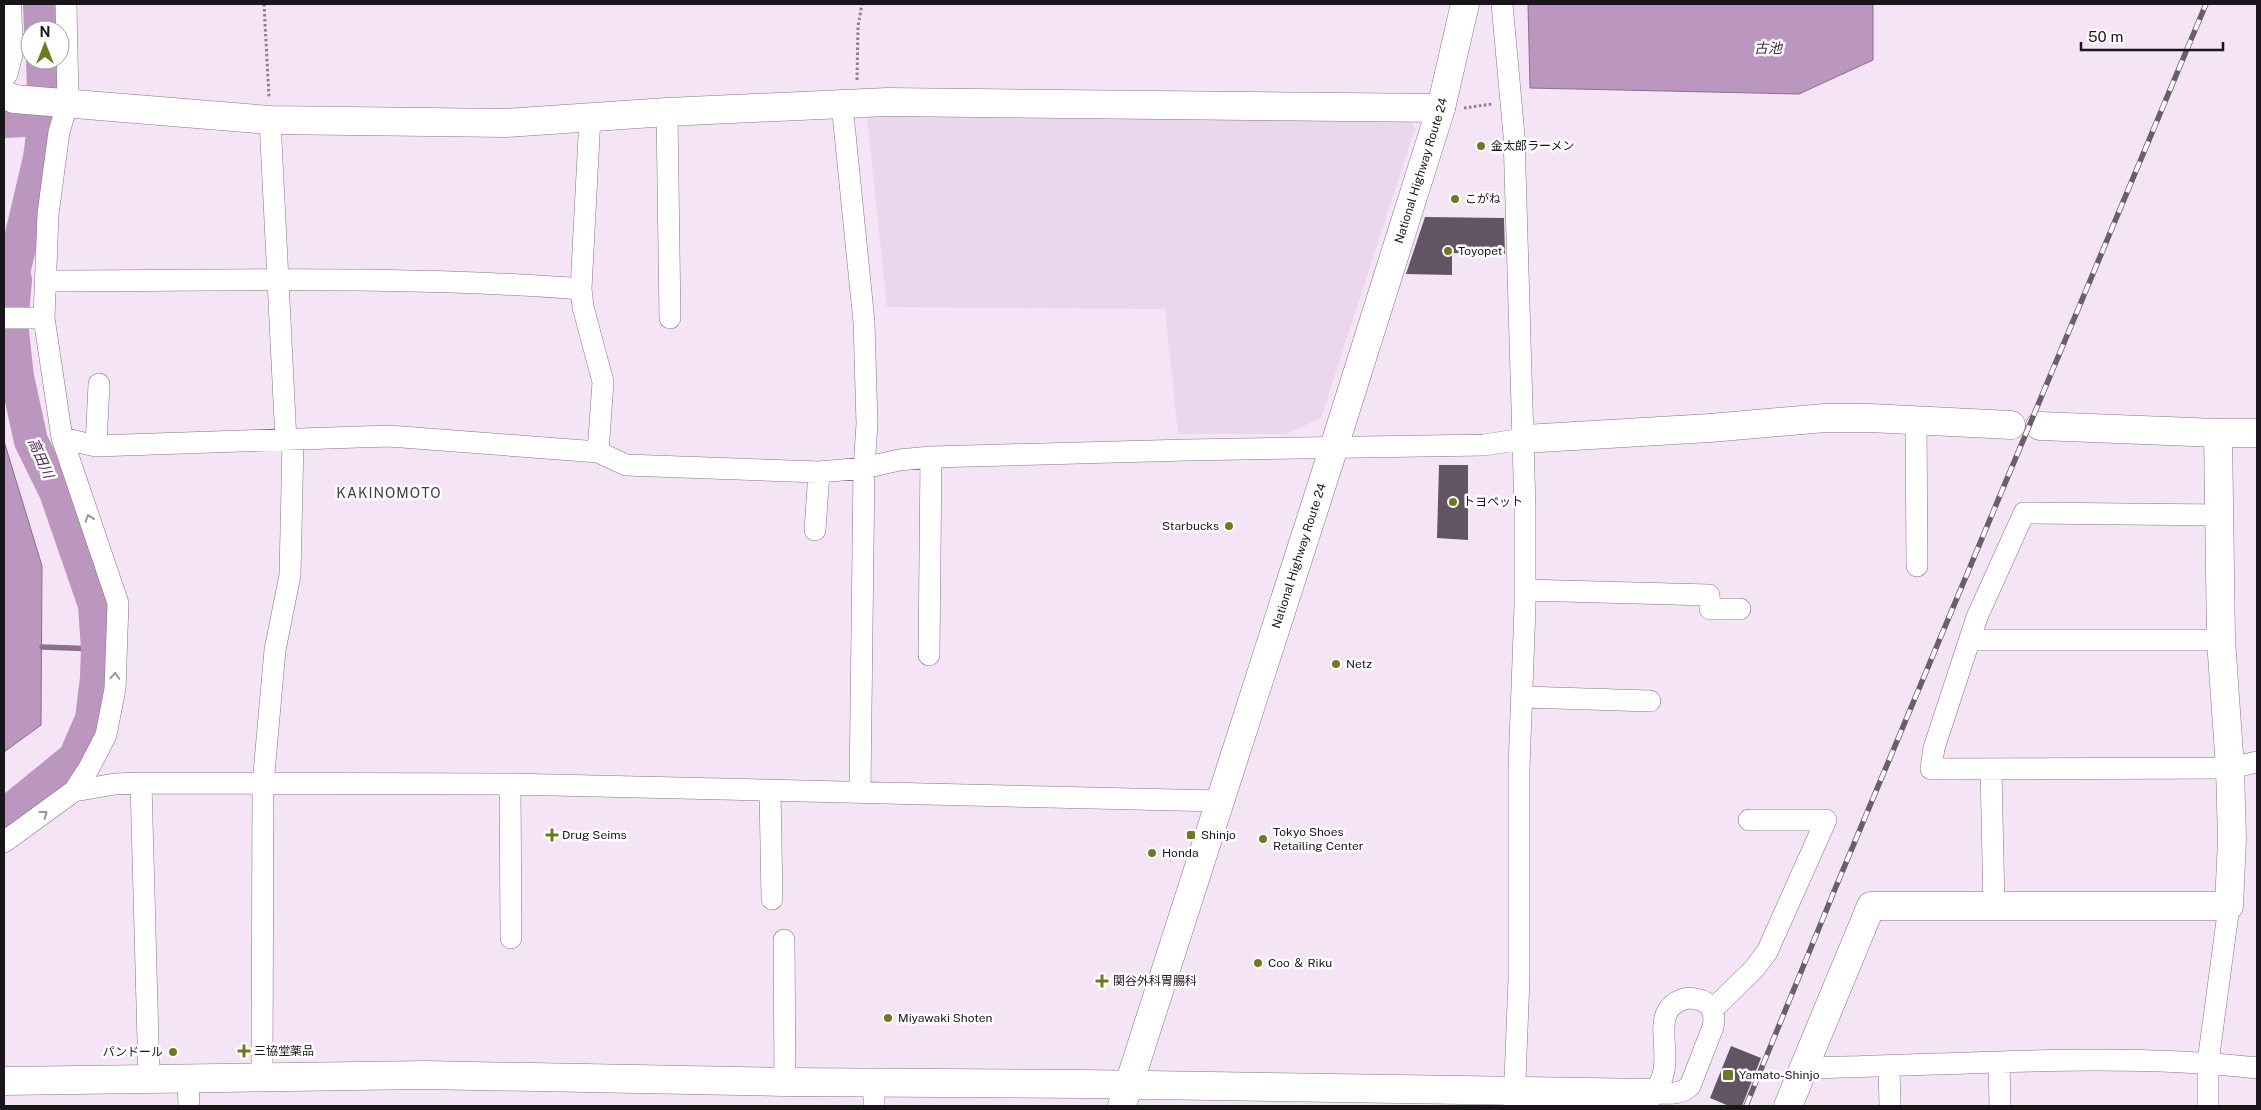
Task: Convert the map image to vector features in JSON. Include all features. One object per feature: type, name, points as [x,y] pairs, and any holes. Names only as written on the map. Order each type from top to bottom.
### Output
[{"type":"main road","points":[[4,72],[9,52],[7,4]]},
{"type":"main road","name":"National Highway Route 24","points":[[1125,1096],[1334,448],[1441,108],[1465,4]]},
{"type":"main road","points":[[9,97],[270,120],[506,123],[667,112],[849,103],[1441,108]]},
{"type":"main road","points":[[1523,439],[1710,428],[1825,418],[2012,425]]},
{"type":"main road","points":[[2040,426],[2257,433]]},
{"type":"main road","points":[[1788,1106],[1871,906],[2230,906],[2232,839],[2230,768],[2221,640],[2218,433]]},
{"type":"main road","points":[[4,1081],[425,1075],[785,1082],[874,1094],[1515,1099],[1651,1093]]},
{"type":"street","points":[[4,842],[74,791],[106,736],[115,688],[118,603],[62,438],[44,318],[48,214],[60,132],[68,102],[66,4]]},
{"type":"street","points":[[1502,4],[1514,135],[1523,439],[1525,590],[1519,768],[1519,978],[1515,1099]]},
{"type":"street","points":[[849,103],[864,322],[867,424],[864,468],[860,792]]},
{"type":"street","points":[[667,112],[670,318]]},
{"type":"street","points":[[590,117],[581,289],[583,307],[603,382],[598,452]]},
{"type":"street","points":[[262,1076],[263,784],[275,650],[290,575],[289,441],[276,281],[270,120]]},
{"type":"street","points":[[46,281],[276,281],[336,278],[529,285],[581,289]]},
{"type":"street","points":[[4,318],[44,318]]},
{"type":"street","points":[[96,446],[99,384]]},
{"type":"street","points":[[1916,420],[1917,566]]},
{"type":"street","points":[[62,438],[96,446],[289,441],[389,436],[598,452],[626,465],[819,472],[864,468],[899,460],[931,457],[1484,445],[1523,439]]},
{"type":"street","points":[[929,655],[931,457]]},
{"type":"street","points":[[815,530],[819,472]]},
{"type":"street","points":[[2219,515],[2024,513],[1977,616],[1934,748],[1931,769],[2230,768],[2257,762]]},
{"type":"street","points":[[1525,590],[1709,595],[1710,609],[1740,609]]},
{"type":"street","points":[[1970,640],[2221,640]]},
{"type":"street","points":[[1522,697],[1650,701]]},
{"type":"street","points":[[1991,769],[1994,907]]},
{"type":"street","points":[[74,791],[115,784],[141,783],[510,784],[1219,800]]},
{"type":"street","points":[[141,783],[148,1078]]},
{"type":"street","points":[[510,784],[511,938]]},
{"type":"street","points":[[770,790],[772,899]]},
{"type":"street","points":[[1713,1009],[1754,969],[1767,952],[1826,820],[1749,820]]},
{"type":"street","points":[[2208,1106],[2208,1062],[2230,906]]},
{"type":"street","points":[[784,940],[785,1082]]},
{"type":"street","points":[[1700,998],[1713,1009],[1715,1017],[1713,1027],[1690,1086],[1684,1091],[1676,1093],[1651,1093],[1659,1085],[1664,1071],[1665,1016],[1668,1007],[1675,1001],[1700,998]]},
{"type":"street","points":[[1803,1068],[2132,1060],[2208,1062],[2257,1068]]},
{"type":"street","points":[[1999,1063],[2000,1106]]},
{"type":"street","points":[[1889,1067],[1890,1106]]},
{"type":"street","points":[[188,1078],[189,1106]]},
{"type":"path","points":[[264,4],[270,120]]},
{"type":"path","points":[[849,103],[862,4]]},
{"type":"path","points":[[1441,108],[1486,106],[1510,97]]},
{"type":"shaded area","points":[[866,109],[1406,114],[1415,128],[1321,418],[1286,434],[1178,434],[1165,309],[887,307]]},
{"type":"water","name":"古池","points":[[1528,4],[1873,4],[1873,60],[1799,94],[1530,88]]},
{"type":"water","points":[[4,441],[42,566],[41,725],[4,752]]},
{"type":"building","points":[[1425,217],[1504,218],[1505,254],[1452,253],[1452,275],[1406,274]]},
{"type":"building","name":"トヨペット","points":[[1439,465],[1468,465],[1468,540],[1437,538]]},
{"type":"building","points":[[1731,1046],[1761,1058],[1742,1106],[1729,1106],[1710,1098]]},
{"type":"waterway","name":"高田川","points":[[40,4],[41,20]]},
{"type":"waterway","name":"高田川","points":[[4,816],[75,758],[92,719],[97,678],[98,649],[95,605],[56,492],[31,441],[17,377],[11,323],[15,280],[13,273],[40,158],[45,119],[43,70]]},
{"type":"waterway","points":[[4,121],[45,119]]},
{"type":"waterway","points":[[42,647],[98,649]]},
{"type":"railway","points":[[1746,1106],[2206,4]]},
{"type":"place","name":"金太郎ラーメン","points":[[1481,146]]},
{"type":"place","name":"こがね","points":[[1455,199]]},
{"type":"place","name":"Toyopet","points":[[1448,251]]},
{"type":"place","name":"トヨペット","points":[[1453,502]]},
{"type":"place","name":"Starbucks","points":[[1229,526]]},
{"type":"place","name":"Netz","points":[[1336,664]]},
{"type":"place","name":"Drug Seims","points":[[552,835]]},
{"type":"place","name":"Shinjo","points":[[1191,835]]},
{"type":"place","name":"Tokyo Shoes Retailing Center","points":[[1263,839]]},
{"type":"place","name":"Honda","points":[[1152,853]]},
{"type":"place","name":"Coo ＆ Riku","points":[[1258,963]]},
{"type":"place","name":"関谷外科胃腸科","points":[[1102,981]]},
{"type":"place","name":"Miyawaki Shoten","points":[[888,1018]]},
{"type":"place","name":"三協堂薬品","points":[[244,1051]]},
{"type":"place","name":"パンドール","points":[[173,1052]]},
{"type":"place","name":"Yamato-Shinjo","points":[[1728,1075]]},
{"type":"district","name":"KAKINOMOTO","points":[[389,493]]}]
